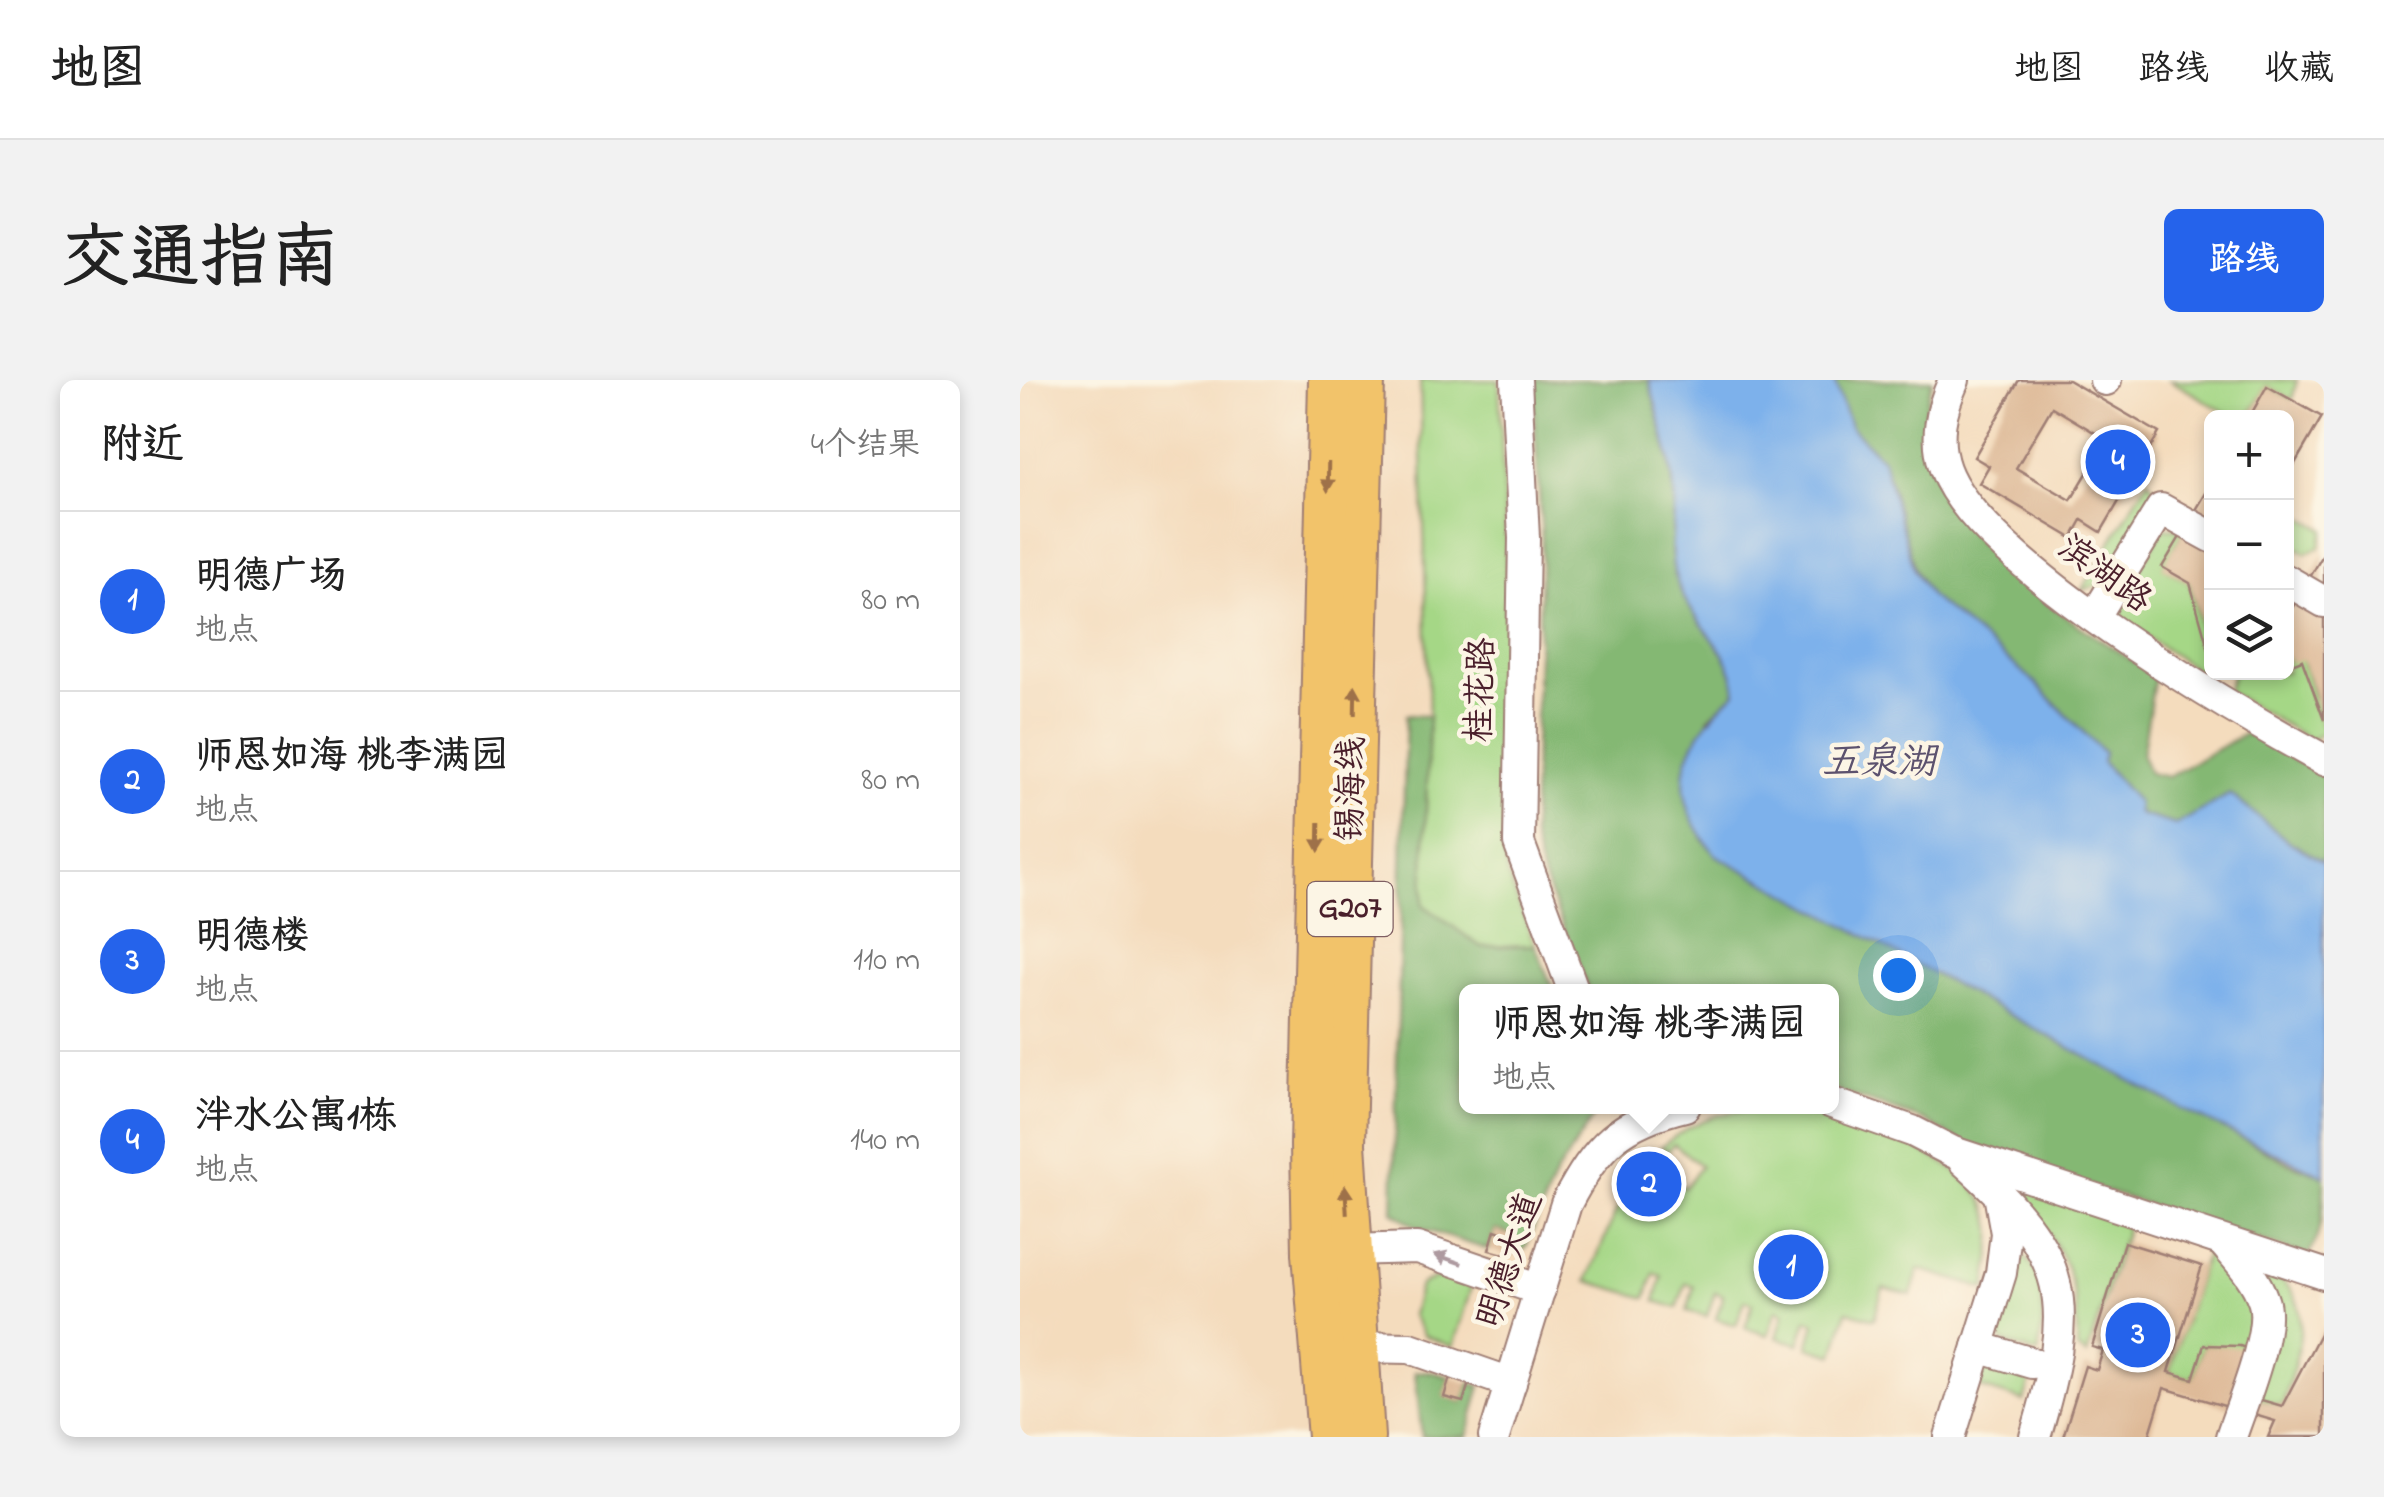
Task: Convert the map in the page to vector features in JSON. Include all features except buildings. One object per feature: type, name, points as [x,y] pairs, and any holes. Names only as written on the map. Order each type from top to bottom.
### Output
[{"type":"highway","name":"锡海线","points":[[1329,1437],[1337,1349],[1331,1252],[1312,1145],[1330,380]]},
{"type":"highway","name":"锡海线","points":[[1331,1252],[1344,1144],[1363,380]]},
{"type":"highway","name":"锡海线","points":[[1337,1349],[1363,1437]]},
{"type":"lane","name":"桂花路","points":[[1516,380],[1524,538],[1519,843],[1526,872],[1571,984]]},
{"type":"lane","name":"滨湖路","points":[[1954,380],[1942,407],[1939,441],[1957,494],[2030,569],[2226,706],[2324,760]]},
{"type":"lane","points":[[2095,616],[2161,508],[2204,533]]},
{"type":"lane","points":[[2294,585],[2324,602]]},
{"type":"lane","points":[[1839,1105],[1912,1130],[1954,1152],[2324,1274]]},
{"type":"lane","name":"明德大道","points":[[1494,1437],[1566,1204],[1623,1116]]},
{"type":"lane","points":[[1954,1152],[1998,1192],[2035,1234],[2054,1270],[2062,1314],[2058,1361],[2035,1437]]},
{"type":"lane","points":[[1950,1437],[2001,1273],[2006,1233],[1998,1192]]},
{"type":"lane","points":[[2221,1240],[2249,1272],[2265,1303],[2265,1325],[2231,1437]]},
{"type":"lane","points":[[1331,1252],[1418,1248],[1540,1290]]},
{"type":"lane","points":[[2275,1257],[2324,1290]]},
{"type":"lane","points":[[1978,1347],[2032,1363]]},
{"type":"lane","points":[[1337,1349],[1410,1348],[1511,1383]]},
{"type":"green space","points":[[1420,380],[1499,380],[1506,542],[1504,844],[1508,876],[1535,945],[1481,947],[1423,905],[1429,716]]},
{"type":"green space","points":[[1532,380],[1649,380],[1673,480],[1674,571],[1687,604],[1726,659],[1736,692],[1708,718],[1703,839],[1716,855],[2289,1163],[2324,1176],[2320,1229],[2307,1256],[1974,1149],[1923,1120],[1839,1091],[1839,984],[1586,984],[1541,872],[1532,835],[1542,539]]},
{"type":"green space","points":[[1834,380],[1933,380],[1925,428],[1934,474],[1958,516],[1991,555],[2031,590],[2155,675],[2142,755],[2149,773],[2168,777],[2246,733],[2324,776],[2324,862],[2288,841],[2230,794],[2176,825],[2138,814],[2137,802],[2102,762],[2104,753],[2029,677],[1930,596],[1915,570],[1883,460],[1850,426]]},
{"type":"green space","points":[[2170,380],[2297,380],[2292,400],[2267,386],[2253,410],[2221,410]]},
{"type":"green space","points":[[2148,480],[2156,491],[2104,584],[2082,590]]},
{"type":"green space","points":[[2294,513],[2324,529],[2320,547],[2306,553],[2294,546]]},
{"type":"green space","points":[[2163,528],[2185,529],[2163,567],[2190,583],[2204,643],[2204,664],[2198,671],[2121,620],[2123,596]]},
{"type":"green space","points":[[2294,656],[2302,660],[2324,732],[2311,740],[2227,691],[2231,680],[2294,680]]},
{"type":"green space","points":[[1406,715],[1429,716],[1423,905],[1481,947],[1535,945],[1551,984],[1459,984],[1459,1114],[1595,1114],[1556,1174],[1525,1249],[1507,1255],[1513,1235],[1495,1230],[1489,1250],[1417,1227],[1393,1212]]},
{"type":"green space","points":[[1807,1114],[1876,1132],[1939,1160],[1964,1178],[1983,1201],[1992,1227],[1986,1289],[1919,1269],[1911,1295],[1883,1288],[1874,1319],[1847,1311],[1834,1355],[1808,1347],[1815,1323],[1807,1320],[1799,1344],[1777,1338],[1784,1313],[1776,1310],[1768,1335],[1745,1328],[1753,1303],[1745,1300],[1736,1325],[1716,1319],[1723,1295],[1715,1292],[1707,1316],[1687,1311],[1694,1286],[1686,1283],[1677,1308],[1655,1301],[1662,1276],[1654,1273],[1646,1298],[1587,1281],[1616,1211],[1655,1152],[1662,1158],[1656,1165],[1684,1188],[1701,1166],[1674,1144],[1667,1152],[1661,1147],[1690,1127],[1720,1115]]},
{"type":"green space","points":[[2014,1184],[2127,1226],[2087,1355],[2077,1348],[2075,1298],[2064,1260],[2043,1226],[2011,1189]]},
{"type":"green space","points":[[2207,1251],[2218,1255],[2251,1300],[2248,1349],[2204,1345],[2193,1379],[2169,1372]]},
{"type":"green space","points":[[2021,1255],[2037,1274],[2040,1286],[2038,1354],[2003,1342],[1998,1332]]},
{"type":"green space","points":[[2262,1271],[2281,1280],[2293,1294],[2299,1310],[2298,1348],[2282,1406],[2258,1399]]},
{"type":"green space","points":[[1441,1276],[1472,1284],[1453,1347],[1423,1335],[1412,1315],[1420,1285]]},
{"type":"green space","points":[[1995,1365],[2032,1375],[2024,1401],[1978,1387],[1985,1371]]},
{"type":"green space","points":[[1415,1372],[1450,1377],[1445,1396],[1462,1402],[1469,1383],[1481,1386],[1467,1437],[1422,1437]]},
{"type":"water","name":"五泉湖","points":[[1649,380],[1834,380],[1850,426],[1883,460],[1914,570],[1930,596],[2029,677],[2104,753],[2102,762],[2137,802],[2138,814],[2176,825],[2230,794],[2288,841],[2324,862],[2324,1176],[2184,1110],[1716,855],[1689,810],[1685,769],[1702,730],[1736,692],[1726,659],[1687,604],[1674,571],[1673,480]]},
{"type":"place","name":"泮水公寓1栋","points":[[2118,462]]},
{"type":"place","name":"师恩如海 桃李满园","points":[[1649,1184]]},
{"type":"place","name":"明德广场","points":[[1791,1267]]},
{"type":"place","name":"明德楼","points":[[2138,1335]]}]
